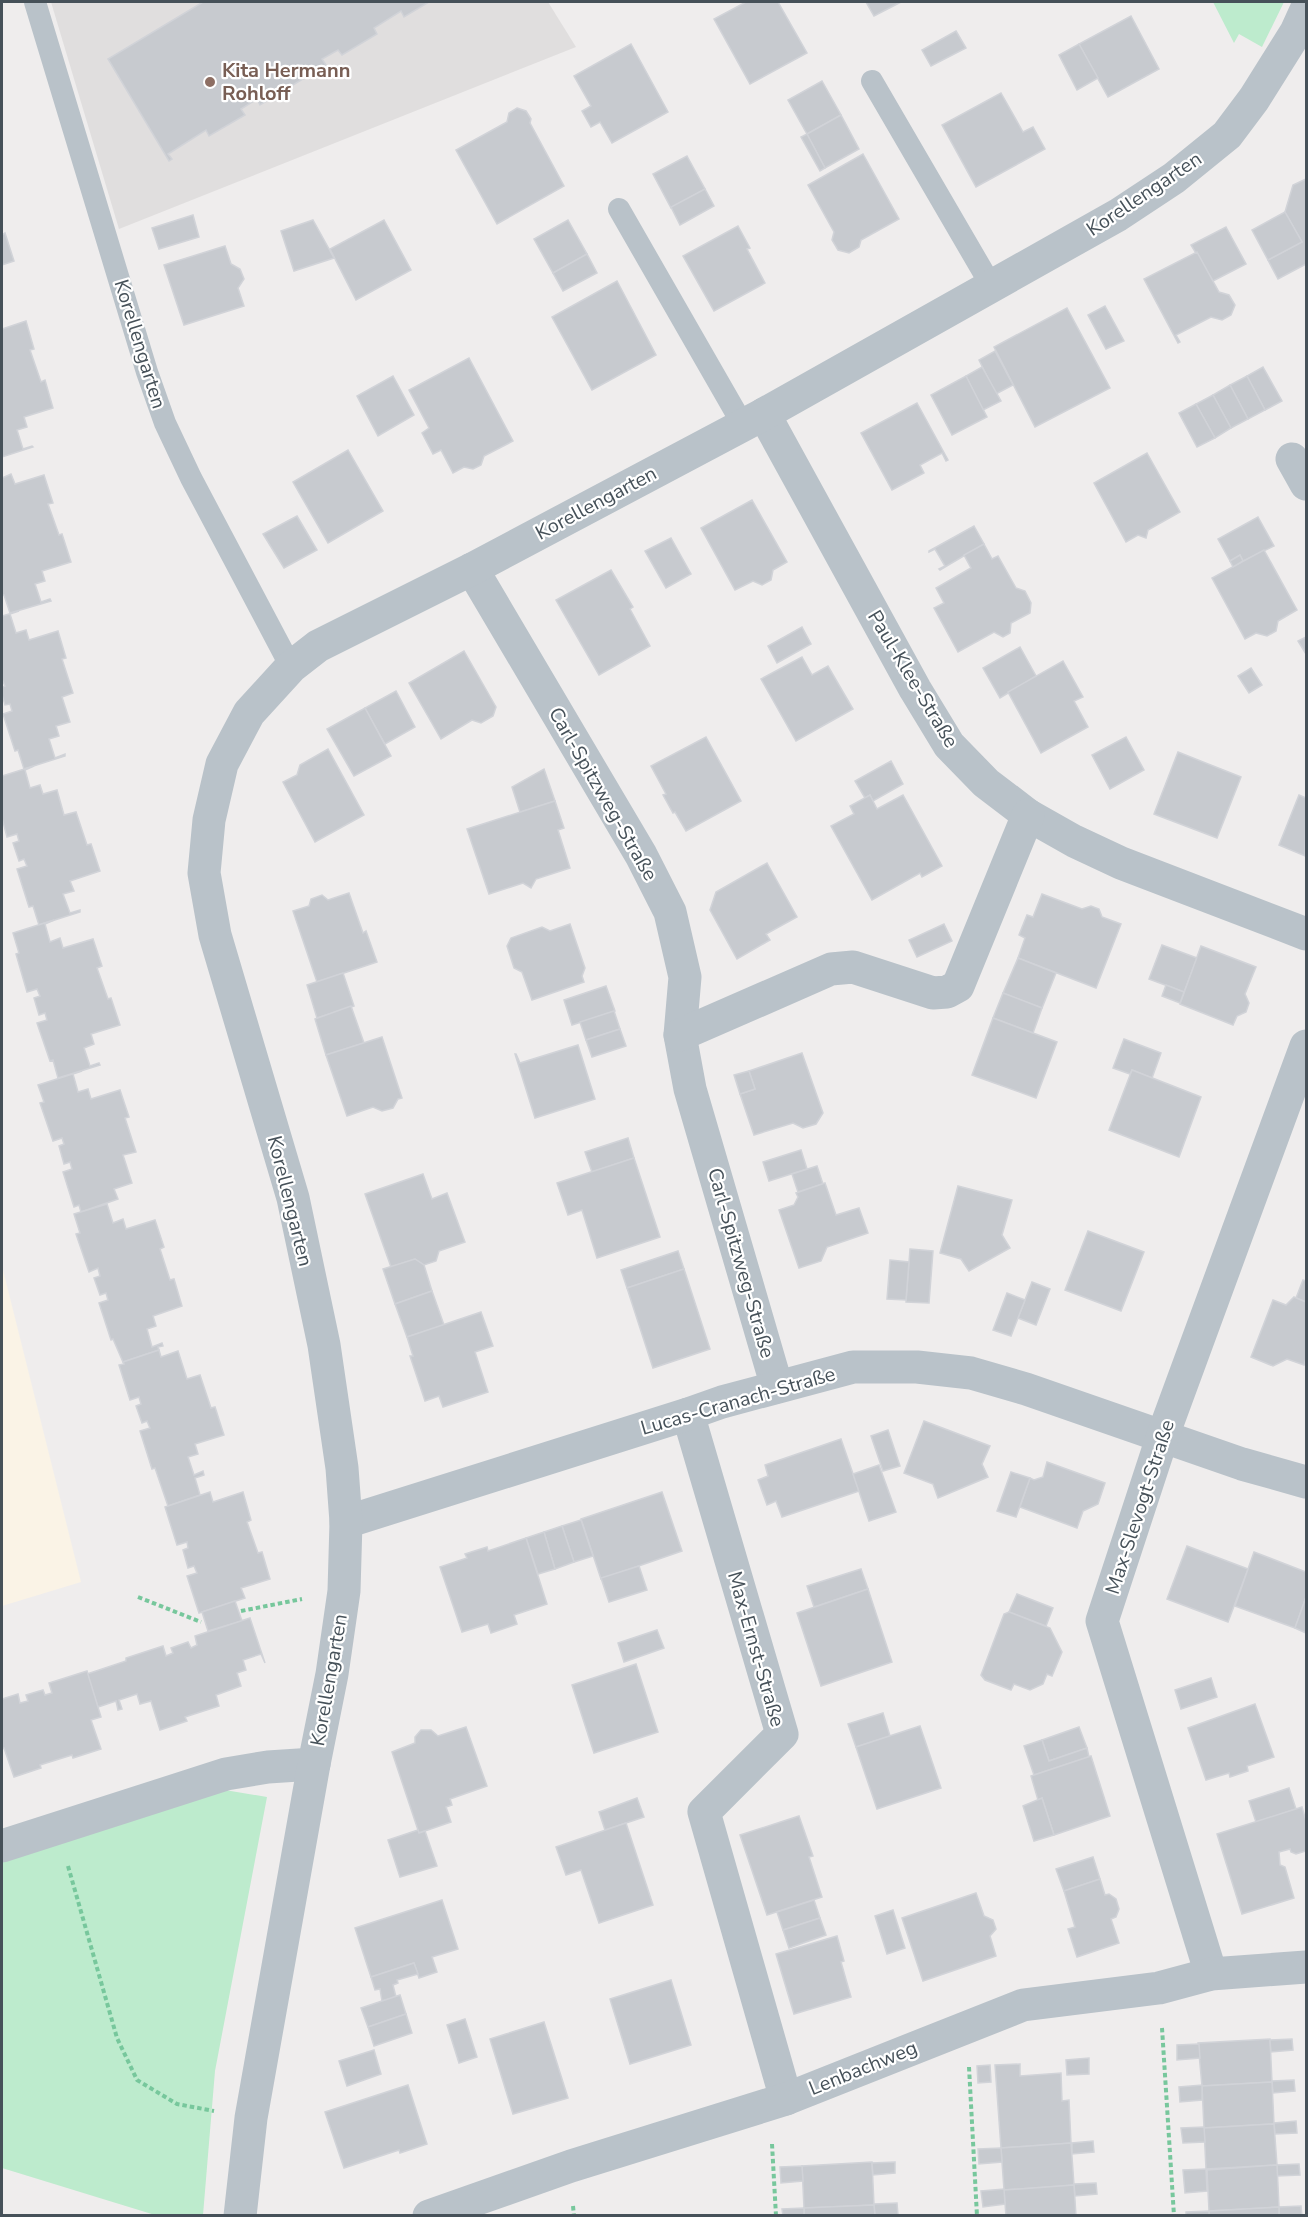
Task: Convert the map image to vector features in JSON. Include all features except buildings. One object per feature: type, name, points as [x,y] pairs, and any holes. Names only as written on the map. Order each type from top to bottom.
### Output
[{"type":"street","name":"Korellengarten","points":[[240,2216],[250,2118],[332,1674],[344,1591],[346,1522],[342,1468],[324,1345],[295,1210],[215,934],[204,873],[209,820],[222,764],[249,713],[291,667],[318,646],[753,420],[1118,216],[1174,178],[1227,135],[1254,99],[1296,32],[1306,10]]},
{"type":"street","name":"Paul-Klee-Straße","points":[[753,420],[949,745],[986,783],[1028,815],[1074,841],[1121,863],[1306,934]]},
{"type":"street","name":"Carl-Spitzweg-Straße","points":[[472,568],[641,855],[670,912],[685,977],[680,1035],[690,1089],[777,1387]]},
{"type":"street","points":[[680,1035],[831,969],[853,968],[933,993],[947,992],[958,986],[1028,815]]},
{"type":"street","name":"Max-Slevogt-Straße","points":[[1211,1974],[1102,1621],[1163,1435],[1306,1046]]},
{"type":"street","name":"Lucas-Cranach-Straße","points":[[346,1522],[688,1414],[722,1401],[853,1367],[917,1367],[971,1373],[1163,1435],[1242,1464],[1306,1482]]},
{"type":"street","name":"Max-Ernst-Straße","points":[[688,1414],[782,1734],[704,1812],[778,2102]]},
{"type":"street","name":"Korellengarten","points":[[2,1846],[226,1774],[268,1767],[314,1764]]},
{"type":"street","name":"Lenbachweg","points":[[429,2216],[571,2166],[778,2102],[1023,2005],[1159,1988],[1211,1974],[1306,1967]]},
{"type":"lane","name":"Korellengarten","points":[[35,2],[147,372],[165,423],[291,667]]},
{"type":"lane","points":[[873,81],[992,287]]},
{"type":"lane","points":[[619,209],[753,420]]},
{"type":"path","points":[[241,1611],[344,1591]]},
{"type":"path","points":[[138,1597],[201,1622]]},
{"type":"path","points":[[56,1828],[117,2038],[137,2080],[177,2104],[250,2118]]},
{"type":"path","points":[[1159,1988],[1174,2216]]},
{"type":"path","points":[[966,2027],[977,2216]]},
{"type":"path","points":[[776,2216],[778,2102]]},
{"type":"shaded area","points":[[51,2],[548,2],[576,47],[119,229]]},
{"type":"shaded area","points":[[2,1266],[81,1582],[2,1606]]},
{"type":"green space","points":[[1213,2],[1284,2],[1262,47],[1239,34],[1234,43]]},
{"type":"green space","points":[[219,1789],[267,1797],[215,2071],[203,2215],[155,2215],[2,2168],[2,1857]]},
{"type":"place","name":"Kita Hermann Rohloff","points":[[210,82]]}]
